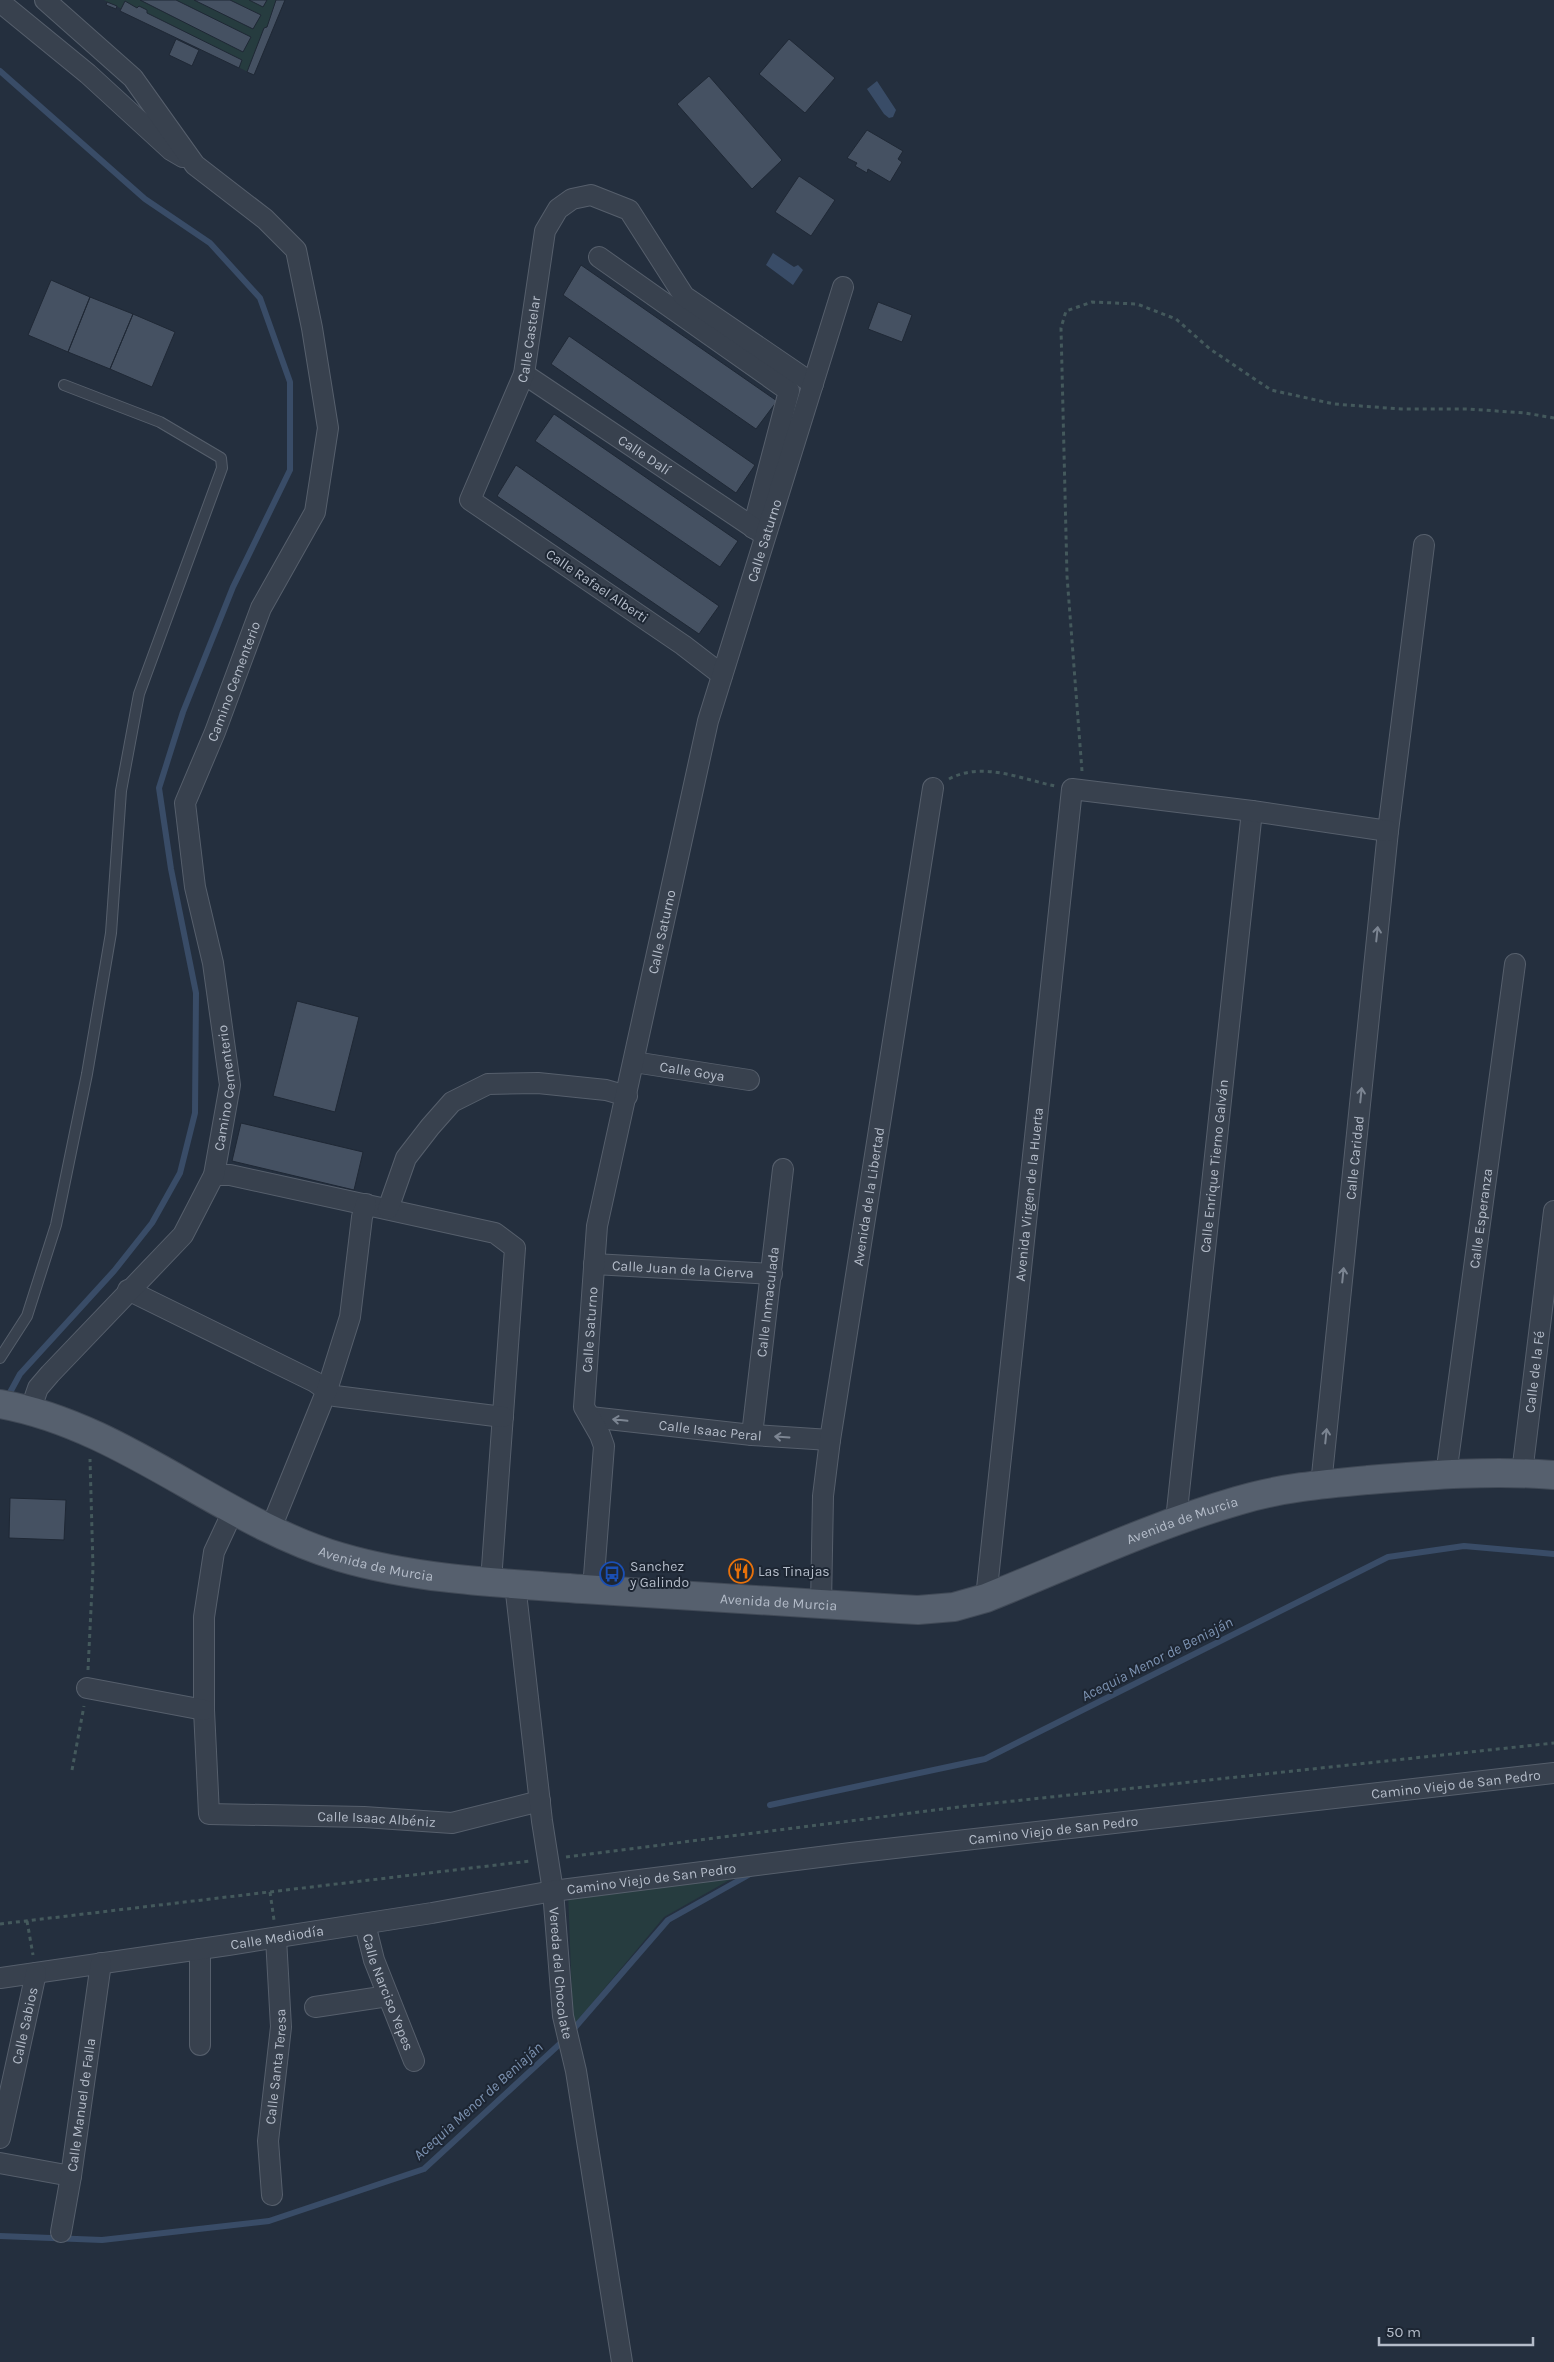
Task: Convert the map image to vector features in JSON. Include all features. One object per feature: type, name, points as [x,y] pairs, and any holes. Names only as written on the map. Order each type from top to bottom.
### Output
[{"type":"main road","name":"Avenida de Murcia","points":[[16,1408],[89,1433],[271,1528],[313,1548],[364,1564],[396,1570],[503,1582],[821,1605],[927,1610],[954,1607],[986,1598],[1176,1520],[1239,1500],[1321,1485],[1446,1474],[1522,1472],[1554,1475]]},
{"type":"street","name":"Camino Cementerio","points":[[16,1408],[38,1388],[128,1290],[182,1235],[214,1175],[230,1085],[213,963],[195,886],[185,803],[215,732],[261,608],[314,512],[328,428],[312,328],[296,250],[265,219],[195,165],[133,78],[45,0]]},
{"type":"street","points":[[0,2],[88,74],[171,150],[195,165]]},
{"type":"street","name":"Calle Castelar","points":[[470,500],[524,374],[545,231],[558,209],[572,199],[591,195],[629,210],[684,296],[813,384]]},
{"type":"street","points":[[599,257],[789,391],[759,532]]},
{"type":"street","name":"Calle Saturno","points":[[593,1589],[604,1446],[584,1407],[597,1226],[708,721],[722,675],[759,532],[813,384],[843,287]]},
{"type":"street","name":"Calle Dalí","points":[[524,374],[759,532]]},
{"type":"street","name":"Calle Rafael Alberti","points":[[470,500],[683,644],[722,675]]},
{"type":"street","name":"Calle Caridad","points":[[1321,1485],[1388,831],[1424,546]]},
{"type":"street","name":"Avenida de la Libertad","points":[[821,1605],[823,1496],[830,1440],[933,788]]},
{"type":"street","points":[[1078,790],[1252,811],[1388,831]]},
{"type":"street","name":"Avenida Virgen de la Huerta","points":[[986,1598],[1078,790]]},
{"type":"street","name":"Calle Enrique Tierno Galván","points":[[1176,1520],[1252,811]]},
{"type":"street","name":"Calle Esperanza","points":[[1446,1474],[1515,964]]},
{"type":"street","name":"Calle Goya","points":[[634,1062],[749,1080]]},
{"type":"street","points":[[214,1175],[230,1174],[388,1210],[406,1158],[430,1127],[452,1102],[488,1084],[538,1083],[606,1090],[627,1096]]},
{"type":"street","name":"Calle Inmaculada","points":[[752,1435],[772,1274],[782,1170]]},
{"type":"street","points":[[271,1528],[326,1390],[350,1316],[362,1217],[366,1204]]},
{"type":"street","name":"Vereda del Chocolate","points":[[388,1210],[495,1233],[515,1248],[503,1417],[503,1582],[540,1801],[553,1891],[564,2016],[576,2071],[622,2362]]},
{"type":"street","name":"Calle de la Fé","points":[[1522,1472],[1554,1211]]},
{"type":"street","name":"Calle Juan de la Cierva","points":[[594,1264],[772,1274]]},
{"type":"street","points":[[128,1290],[315,1382],[335,1396],[503,1417]]},
{"type":"street","name":"Calle Isaac Peral","points":[[590,1417],[752,1435],[830,1440]]},
{"type":"street","points":[[88,1688],[204,1710],[204,1617],[214,1552],[234,1509]]},
{"type":"street","name":"Calle Isaac Albéniz","points":[[204,1710],[209,1814],[364,1816],[452,1823],[540,1801]]},
{"type":"street","name":"Camino Viejo de San Pedro","points":[[553,1891],[851,1853],[1554,1773]]},
{"type":"street","name":"Calle Mediodía","points":[[0,1978],[365,1924],[553,1891]]},
{"type":"street","name":"Calle Narciso Yepes","points":[[365,1924],[374,1960],[414,2060]]},
{"type":"street","name":"Calle Santa Teresa","points":[[272,2195],[268,2141],[281,2028],[276,1938]]},
{"type":"street","points":[[200,1949],[200,2046]]},
{"type":"street","name":"Calle Manuel de Falla","points":[[0,2163],[71,2176],[101,1963]]},
{"type":"street","name":"Calle Sabios","points":[[0,2138],[3,2105],[36,1973]]},
{"type":"street","points":[[315,2007],[388,1996]]},
{"type":"street","points":[[61,2232],[71,2176]]},
{"type":"lane","points":[[0,1358],[27,1316],[56,1225],[87,1074],[111,933],[121,791],[139,694],[222,468],[221,458],[160,422],[64,385]]},
{"type":"path","points":[[933,788],[959,774],[1001,772],[1038,783],[1078,790],[1066,576],[1061,328],[1066,311],[1092,302],[1137,304],[1176,319],[1210,349],[1271,390],[1334,404],[1401,409],[1468,409],[1525,413],[1554,418]]},
{"type":"path","points":[[72,1770],[88,1688],[93,1568],[89,1433]]},
{"type":"path","points":[[0,1924],[548,1859],[967,1806],[1554,1743]]},
{"type":"path","points":[[270,1892],[276,1938]]},
{"type":"path","points":[[27,1921],[36,1973]]},
{"type":"green space","points":[[104,0],[283,0],[254,75]]},
{"type":"green space","points":[[747,1870],[664,1917],[573,2026],[568,1892]]},
{"type":"water","points":[[877,81],[896,110],[893,117],[889,118],[884,114],[867,89]]},
{"type":"water","points":[[773,253],[794,267],[798,265],[803,270],[793,285],[766,265]]},
{"type":"building","points":[[140,0],[176,0],[251,37],[243,52]]},
{"type":"building","points":[[194,0],[230,0],[261,15],[253,29]]},
{"type":"building","points":[[249,0],[267,0],[263,7]]},
{"type":"building","points":[[276,0],[285,0],[254,75],[247,72],[264,28],[267,27]]},
{"type":"building","points":[[125,1],[137,8],[139,6],[147,10],[147,13],[242,60],[239,68],[120,11]]},
{"type":"building","points":[[107,2],[117,6],[116,9],[106,5]]},
{"type":"building","points":[[176,39],[199,50],[192,66],[169,55]]},
{"type":"building","points":[[789,39],[835,78],[805,113],[759,74]]},
{"type":"building","points":[[709,76],[782,160],[752,189],[677,104]]},
{"type":"building","points":[[867,130],[903,151],[898,159],[902,162],[890,182],[868,169],[867,173],[855,166],[857,163],[847,158]]},
{"type":"building","points":[[799,176],[835,200],[811,236],[775,212]]},
{"type":"building","points":[[581,265],[777,401],[756,429],[563,295]]},
{"type":"building","points":[[51,280],[90,297],[68,352],[28,335]]},
{"type":"building","points":[[90,297],[133,314],[110,369],[68,352]]},
{"type":"building","points":[[878,302],[912,315],[902,342],[868,329]]},
{"type":"building","points":[[133,314],[175,332],[152,387],[110,369]]},
{"type":"building","points":[[569,336],[755,465],[736,493],[551,364]]},
{"type":"building","points":[[554,414],[738,541],[720,567],[535,441]]},
{"type":"building","points":[[516,465],[719,606],[699,634],[497,496]]},
{"type":"building","points":[[297,1001],[359,1017],[335,1112],[273,1096]]},
{"type":"building","points":[[241,1123],[363,1152],[354,1190],[232,1161]]},
{"type":"building","points":[[10,1498],[66,1500],[64,1540],[9,1538]]},
{"type":"waterway","points":[[0,71],[145,199],[210,243],[260,298],[290,382],[290,470],[233,587],[183,712],[159,788],[171,869],[196,993],[195,1113],[180,1173],[152,1223],[114,1271],[20,1374],[7,1398]]},
{"type":"waterway","name":"Acequia Menor de Beniaján","points":[[770,1805],[985,1759],[1388,1557],[1464,1546],[1554,1554]]},
{"type":"waterway","name":"Acequia Menor de Beniaján","points":[[571,2032],[668,1920],[752,1873]]},
{"type":"waterway","name":"Acequia Menor de Beniaján","points":[[0,2236],[102,2240],[269,2221],[424,2169],[564,2040]]},
{"type":"place","name":"Las Tinajas","points":[[741,1571]]},
{"type":"place","name":"Sanchez y Galindo","points":[[612,1574]]}]
